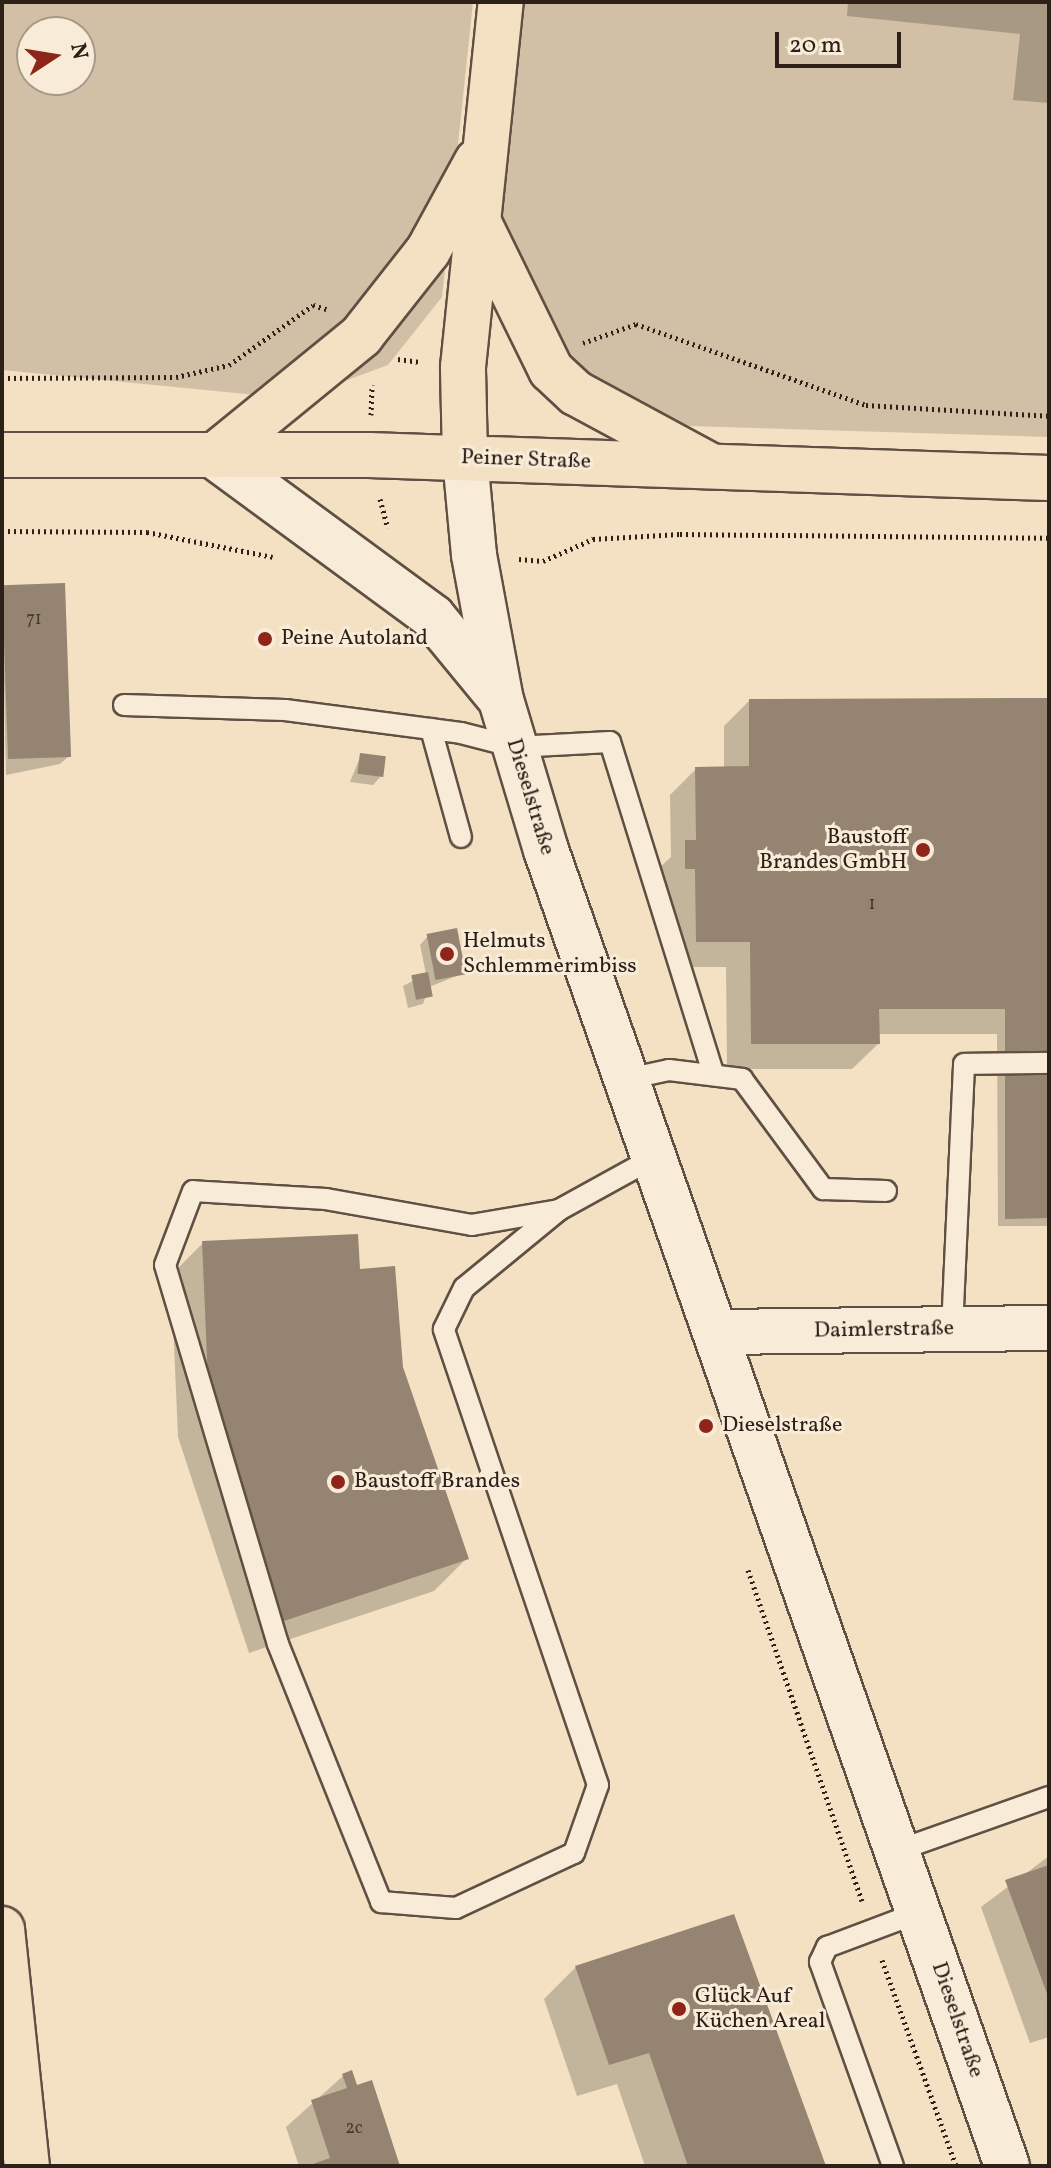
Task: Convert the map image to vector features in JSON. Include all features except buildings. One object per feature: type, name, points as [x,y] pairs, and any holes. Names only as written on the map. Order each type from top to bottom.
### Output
[{"type":"main road","points":[[465,458],[463,367],[501,2]]},
{"type":"main road","points":[[214,456],[375,347],[487,142]]},
{"type":"main road","points":[[478,221],[551,370],[576,393],[711,466]]},
{"type":"main road","name":"Peiner Straße","points":[[2,455],[465,458],[1049,478]]},
{"type":"main road","points":[[2,1929],[27,2166]]},
{"type":"street","points":[[214,456],[433,617],[501,700]]},
{"type":"street","name":"Dieselstraße","points":[[465,458],[474,555],[501,700],[515,747],[627,1079],[719,1332],[1007,2166]]},
{"type":"street","name":"Daimlerstraße","points":[[719,1332],[1049,1328]]},
{"type":"lane","points":[[124,705],[285,710],[431,729],[515,747],[610,742],[714,1075]]},
{"type":"lane","points":[[431,729],[461,837]]},
{"type":"lane","points":[[952,1330],[964,1064],[1049,1063]]},
{"type":"lane","points":[[627,1079],[669,1070],[742,1079],[823,1189],[886,1191]]},
{"type":"lane","points":[[559,1210],[472,1225],[326,1199],[193,1191],[165,1265],[278,1644],[381,1902],[456,1908],[574,1853],[598,1785],[444,1329],[464,1288],[559,1210],[655,1157]]},
{"type":"lane","points":[[899,1850],[1049,1797]]},
{"type":"lane","points":[[893,2166],[820,1962],[827,1947],[920,1912]]},
{"type":"path","points":[[2,378],[176,377],[229,365],[313,305],[339,311],[375,347],[463,367]]},
{"type":"path","points":[[551,370],[583,343],[636,324],[866,405],[1049,416]]},
{"type":"path","points":[[2,531],[147,532],[280,560]]},
{"type":"path","points":[[543,561],[593,539],[680,534],[1049,538]]},
{"type":"shaded area","points":[[2,2],[473,2],[442,297],[388,365],[296,399],[2,370]]},
{"type":"shaded area","points":[[525,2],[1049,2],[1049,437],[690,426],[566,375],[497,221]]},
{"type":"place","name":"Peine Autoland","points":[[265,639]]},
{"type":"place","name":"Baustoff Brandes GmbH","points":[[923,850]]},
{"type":"place","name":"Helmuts Schlemmerimbiss","points":[[447,954]]},
{"type":"place","name":"Dieselstraße","points":[[706,1426]]},
{"type":"place","name":"Baustoff Brandes","points":[[338,1482]]},
{"type":"place","name":"Glück Auf Küchen Areal","points":[[679,2009]]}]
